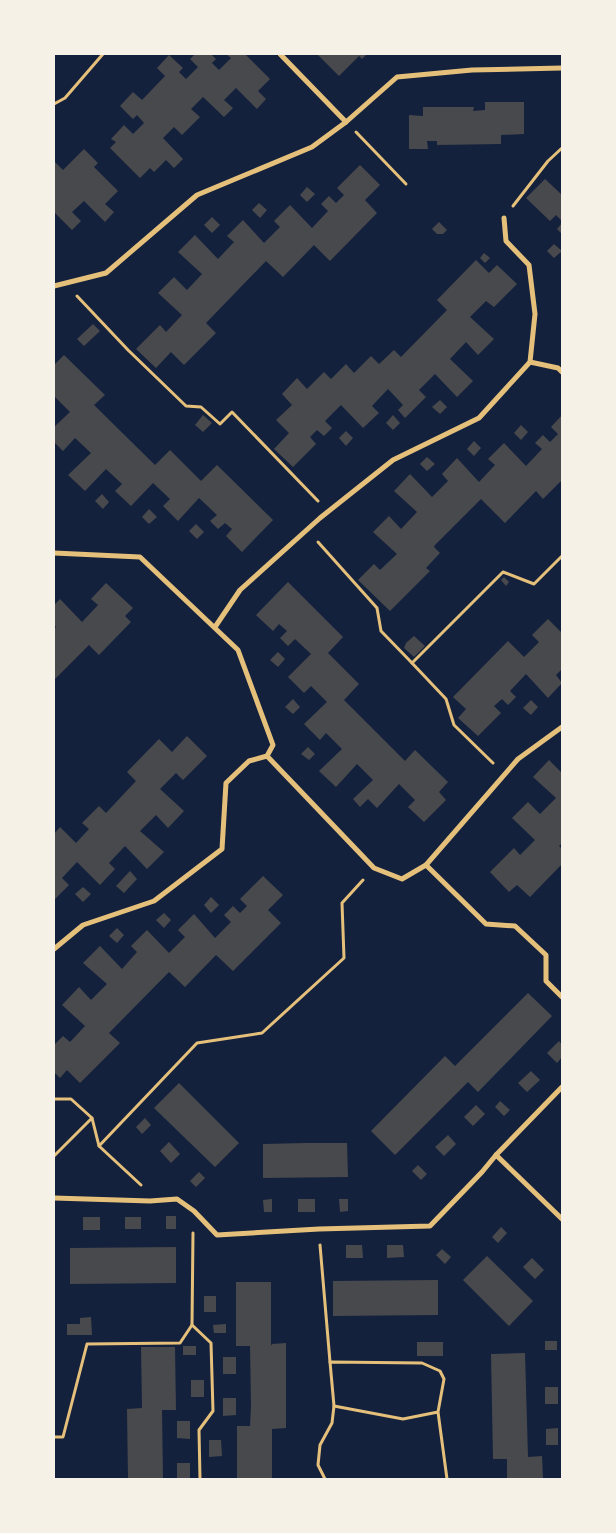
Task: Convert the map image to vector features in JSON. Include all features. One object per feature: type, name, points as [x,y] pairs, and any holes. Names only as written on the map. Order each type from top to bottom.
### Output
[{"type":"street","points":[[280,54],[346,122]]},
{"type":"street","points":[[54,286],[106,273],[197,196],[312,146],[346,122],[397,77],[472,70],[562,68]]},
{"type":"street","points":[[215,627],[240,590],[328,511],[393,460],[479,418],[530,362],[534,314],[529,265],[506,241],[504,218]]},
{"type":"street","points":[[530,362],[558,368],[562,372]]},
{"type":"street","points":[[54,553],[140,557],[238,650],[273,745],[267,756],[249,761],[226,783],[222,849],[154,901],[83,925],[54,949]]},
{"type":"street","points":[[267,756],[374,868],[402,879],[426,865],[518,759],[562,726]]},
{"type":"street","points":[[426,865],[486,924],[515,926],[546,955],[546,981],[562,997]]},
{"type":"street","points":[[54,1198],[177,1199],[194,1212],[217,1235],[319,1229],[430,1226],[562,1086]]},
{"type":"street","points":[[496,1155],[562,1219]]},
{"type":"path","points":[[54,104],[65,98],[103,54]]},
{"type":"path","points":[[346,122],[406,184]]},
{"type":"path","points":[[504,218],[548,161],[562,148]]},
{"type":"path","points":[[64,283],[128,350],[186,406],[201,407],[220,424],[232,412],[328,511]]},
{"type":"path","points":[[307,530],[377,608],[381,631],[446,699],[454,725],[505,774]]},
{"type":"path","points":[[412,663],[503,572],[534,584],[562,556]]},
{"type":"path","points":[[99,1146],[198,1044],[262,1033],[344,958],[342,903],[374,868]]},
{"type":"path","points":[[54,1099],[71,1099],[92,1118],[99,1146],[142,1186],[150,1200]]},
{"type":"path","points":[[54,1156],[92,1118]]},
{"type":"path","points":[[54,1437],[63,1437],[87,1344],[180,1343],[192,1325],[194,1212]]},
{"type":"path","points":[[319,1229],[334,1406],[332,1423],[320,1445],[318,1465],[326,1479]]},
{"type":"path","points":[[192,1325],[211,1343],[213,1411],[199,1430],[200,1479]]},
{"type":"path","points":[[330,1362],[422,1363],[440,1371],[444,1380],[438,1412],[447,1479]]},
{"type":"path","points":[[334,1406],[403,1419],[438,1412]]},
{"type":"building","points":[[195,54],[211,54],[216,59],[212,63],[219,70],[231,58],[226,54],[245,54],[270,79],[258,91],[266,99],[257,109],[236,88],[224,100],[233,108],[224,117],[203,97],[191,109],[200,117],[182,135],[174,127],[163,138],[183,159],[174,168],[166,160],[154,172],[150,168],[140,178],[110,148],[116,142],[111,139],[124,125],[133,134],[144,123],[137,115],[133,119],[120,106],[133,92],[142,100],[165,76],[157,68],[169,55],[183,68],[179,72],[186,79],[198,67],[190,59]]},
{"type":"building","points":[[367,54],[362,59],[359,56],[339,76],[318,55]]},
{"type":"building","points":[[485,102],[524,102],[524,134],[501,135],[501,144],[437,145],[437,141],[427,141],[428,149],[409,149],[409,115],[423,116],[423,107],[474,107],[473,111],[485,110]]},
{"type":"building","points":[[84,149],[98,163],[94,167],[118,191],[105,204],[114,212],[105,222],[84,201],[72,212],[81,221],[72,230],[54,212],[54,161],[63,170]]},
{"type":"building","points":[[360,165],[380,185],[365,200],[377,213],[330,261],[314,245],[283,277],[266,261],[206,323],[216,333],[184,365],[171,352],[156,368],[136,349],[160,325],[166,332],[182,315],[158,293],[174,277],[187,290],[202,274],[178,252],[195,235],[218,259],[234,242],[227,236],[243,220],[264,243],[280,227],[274,221],[290,205],[312,228],[328,211],[321,204],[329,196],[336,203],[344,195],[337,188]]},
{"type":"building","points":[[545,179],[562,193],[562,221],[556,215],[550,221],[526,198]]},
{"type":"building","points":[[307,187],[315,194],[307,202],[300,195]]},
{"type":"building","points":[[259,203],[267,210],[260,218],[252,210]]},
{"type":"building","points":[[212,217],[220,225],[212,233],[204,225]]},
{"type":"building","points":[[439,222],[447,230],[443,234],[437,234],[432,229]]},
{"type":"building","points":[[562,223],[562,234],[557,229]]},
{"type":"building","points":[[554,244],[562,251],[554,258],[547,251]]},
{"type":"building","points":[[484,253],[490,258],[485,263],[480,258]]},
{"type":"building","points":[[476,260],[489,273],[497,265],[517,284],[494,307],[486,301],[470,317],[494,339],[478,355],[466,342],[450,359],[473,381],[457,397],[435,374],[419,390],[426,397],[405,418],[398,410],[403,405],[388,389],[372,406],[379,413],[363,428],[341,405],[325,421],[332,428],[324,436],[317,430],[310,437],[316,444],[293,467],[274,449],[289,433],[276,420],[292,405],[282,394],[297,378],[307,389],[324,372],[331,379],[346,364],[354,373],[371,356],[379,364],[394,350],[401,357],[447,310],[437,300]]},
{"type":"building","points":[[93,324],[100,331],[84,346],[77,339]]},
{"type":"building","points":[[64,355],[105,395],[94,405],[155,465],[170,450],[201,481],[217,465],[273,520],[242,552],[226,536],[232,529],[225,523],[218,529],[210,521],[217,515],[199,498],[178,521],[163,506],[170,499],[153,483],[131,506],[115,491],[122,484],[106,469],[85,491],[68,475],[91,453],[75,438],[63,451],[54,442],[54,427],[70,412],[54,396],[54,365]]},
{"type":"building","points":[[440,400],[447,407],[440,414],[432,407]]},
{"type":"building","points":[[203,415],[212,423],[203,432],[195,425]]},
{"type":"building","points":[[393,415],[400,423],[393,430],[386,423]]},
{"type":"building","points":[[562,415],[562,480],[543,499],[536,491],[505,523],[481,499],[435,545],[434,547],[440,553],[426,568],[430,571],[390,611],[358,580],[374,564],[380,570],[397,554],[373,532],[389,516],[401,529],[417,512],[394,491],[410,474],[432,497],[448,481],[442,474],[457,458],[479,482],[495,465],[488,459],[504,443],[526,466],[542,449],[535,443],[543,435],[550,442],[558,434],[551,427]]},
{"type":"building","points":[[521,425],[528,432],[521,440],[514,433]]},
{"type":"building","points":[[346,431],[353,438],[346,446],[339,438]]},
{"type":"building","points":[[474,441],[481,448],[474,456],[467,449]]},
{"type":"building","points":[[427,457],[435,464],[427,471],[420,464]]},
{"type":"building","points":[[102,494],[109,502],[103,509],[95,501]]},
{"type":"building","points":[[149,509],[157,517],[149,524],[142,517]]},
{"type":"building","points":[[196,524],[204,532],[197,539],[189,531]]},
{"type":"building","points":[[504,577],[509,582],[506,586],[501,580]]},
{"type":"building","points":[[288,582],[343,637],[328,653],[359,684],[344,700],[405,761],[415,750],[448,782],[439,792],[446,800],[424,822],[408,807],[415,800],[399,784],[377,808],[368,799],[360,807],[353,799],[373,780],[357,764],[336,787],[319,771],[342,749],[326,733],[320,740],[304,724],[327,702],[311,686],[304,693],[288,677],[311,654],[295,639],[288,646],[280,638],[287,631],[279,624],[273,631],[256,615]]},
{"type":"building","points":[[106,583],[133,608],[125,616],[131,622],[99,655],[89,645],[54,680],[54,630],[56,627],[54,624],[54,605],[60,599],[82,622],[98,605],[91,599]]},
{"type":"building","points":[[548,619],[562,633],[562,669],[556,675],[562,683],[548,698],[526,674],[510,691],[516,697],[508,705],[502,699],[494,706],[501,713],[478,736],[458,718],[466,709],[453,697],[508,641],[524,657],[539,642],[532,635]]},
{"type":"building","points":[[414,636],[425,646],[414,657],[404,648],[406,643]]},
{"type":"building","points":[[278,652],[285,659],[278,667],[270,660]]},
{"type":"building","points":[[293,699],[300,707],[293,714],[285,707]]},
{"type":"building","points":[[531,700],[538,707],[531,715],[523,708]]},
{"type":"building","points":[[187,736],[207,756],[183,780],[176,773],[160,789],[184,811],[168,828],[156,815],[140,831],[164,852],[147,869],[125,846],[109,863],[115,869],[100,885],[77,862],[62,878],[69,885],[54,900],[54,834],[60,827],[76,843],[89,829],[82,823],[99,806],[106,813],[136,781],[127,772],[159,739],[172,752]]},
{"type":"building","points":[[308,747],[315,754],[309,760],[301,754]]},
{"type":"building","points":[[549,760],[562,773],[562,843],[559,846],[562,849],[562,864],[530,897],[517,885],[509,892],[490,872],[514,848],[520,855],[535,840],[512,818],[528,802],[540,814],[556,798],[533,777]]},
{"type":"building","points":[[130,871],[137,879],[124,893],[116,886]]},
{"type":"building","points":[[263,876],[283,895],[268,910],[281,923],[233,971],[216,955],[185,987],[169,972],[109,1033],[120,1043],[80,1083],[67,1070],[60,1078],[54,1072],[54,1045],[63,1036],[70,1042],[85,1026],[62,1005],[79,987],[91,1000],[107,984],[83,963],[100,946],[122,969],[137,952],[131,946],[147,930],[169,953],[185,937],[178,930],[194,914],[215,938],[231,922],[224,915],[233,906],[240,913],[247,906],[240,899]]},
{"type":"building","points":[[83,887],[91,894],[83,902],[75,894]]},
{"type":"building","points":[[211,897],[219,905],[211,913],[204,905]]},
{"type":"building","points":[[164,913],[171,920],[164,928],[156,920]]},
{"type":"building","points":[[117,928],[124,935],[117,943],[109,936]]},
{"type":"building","points":[[528,993],[552,1016],[478,1092],[468,1082],[395,1155],[371,1131],[445,1056],[455,1066]]},
{"type":"building","points":[[559,1041],[562,1045],[562,1057],[557,1063],[547,1053]]},
{"type":"building","points":[[531,1071],[540,1080],[527,1092],[518,1083]]},
{"type":"building","points":[[179,1083],[239,1143],[215,1167],[154,1108]]},
{"type":"building","points":[[500,1101],[510,1110],[504,1116],[495,1107]]},
{"type":"building","points":[[476,1105],[485,1114],[473,1126],[464,1117]]},
{"type":"building","points":[[145,1118],[151,1125],[142,1134],[136,1127]]},
{"type":"building","points":[[448,1135],[456,1144],[444,1156],[435,1147]]},
{"type":"building","points":[[169,1142],[180,1154],[171,1163],[160,1151]]},
{"type":"building","points":[[347,1143],[348,1177],[263,1178],[263,1144]]},
{"type":"building","points":[[418,1165],[427,1174],[421,1180],[412,1171]]},
{"type":"building","points":[[199,1172],[205,1178],[196,1187],[190,1181]]},
{"type":"building","points":[[272,1199],[272,1212],[264,1212],[263,1200]]},
{"type":"building","points":[[298,1199],[315,1199],[315,1212],[298,1212]]},
{"type":"building","points":[[339,1199],[348,1199],[348,1211],[340,1212]]},
{"type":"building","points":[[166,1216],[176,1216],[176,1229],[166,1229]]},
{"type":"building","points":[[83,1217],[100,1217],[100,1230],[83,1230]]},
{"type":"building","points":[[125,1217],[141,1217],[141,1229],[125,1229]]},
{"type":"building","points":[[501,1227],[507,1233],[498,1243],[492,1237]]},
{"type":"building","points":[[346,1245],[362,1245],[363,1258],[346,1258]]},
{"type":"building","points":[[387,1245],[403,1245],[404,1257],[387,1258]]},
{"type":"building","points":[[176,1247],[176,1283],[70,1284],[70,1248]]},
{"type":"building","points":[[442,1249],[451,1257],[445,1264],[436,1255]]},
{"type":"building","points":[[487,1256],[533,1301],[509,1326],[463,1280]]},
{"type":"building","points":[[532,1258],[544,1270],[535,1279],[523,1267]]},
{"type":"building","points":[[438,1280],[438,1315],[333,1316],[333,1281]]},
{"type":"building","points":[[236,1282],[271,1282],[271,1346],[272,1344],[286,1343],[286,1428],[272,1429],[272,1479],[237,1479],[237,1426],[250,1426],[251,1406],[250,1346],[236,1346]]},
{"type":"building","points":[[204,1296],[216,1296],[216,1312],[204,1312]]},
{"type":"building","points":[[91,1317],[92,1335],[67,1335],[67,1324],[80,1324],[80,1318]]},
{"type":"building","points":[[226,1324],[226,1333],[214,1333],[213,1325]]},
{"type":"building","points":[[545,1341],[557,1341],[557,1350],[545,1350]]},
{"type":"building","points":[[417,1342],[443,1342],[443,1356],[417,1356]]},
{"type":"building","points":[[183,1346],[196,1346],[196,1355],[183,1355]]},
{"type":"building","points":[[141,1347],[175,1347],[176,1410],[162,1410],[163,1479],[128,1479],[127,1409],[142,1408]]},
{"type":"building","points":[[525,1353],[528,1457],[542,1456],[543,1479],[507,1479],[507,1459],[493,1459],[491,1354]]},
{"type":"building","points":[[223,1357],[236,1357],[236,1374],[223,1374]]},
{"type":"building","points":[[191,1380],[204,1380],[204,1397],[191,1397]]},
{"type":"building","points":[[545,1387],[558,1387],[558,1404],[545,1404]]},
{"type":"building","points":[[223,1398],[236,1398],[236,1415],[223,1416]]},
{"type":"building","points":[[177,1421],[190,1421],[190,1439],[177,1438]]},
{"type":"building","points":[[558,1428],[558,1445],[546,1445],[546,1429]]},
{"type":"building","points":[[209,1440],[221,1440],[222,1456],[209,1457]]},
{"type":"building","points":[[177,1463],[190,1463],[190,1479],[177,1479]]}]
